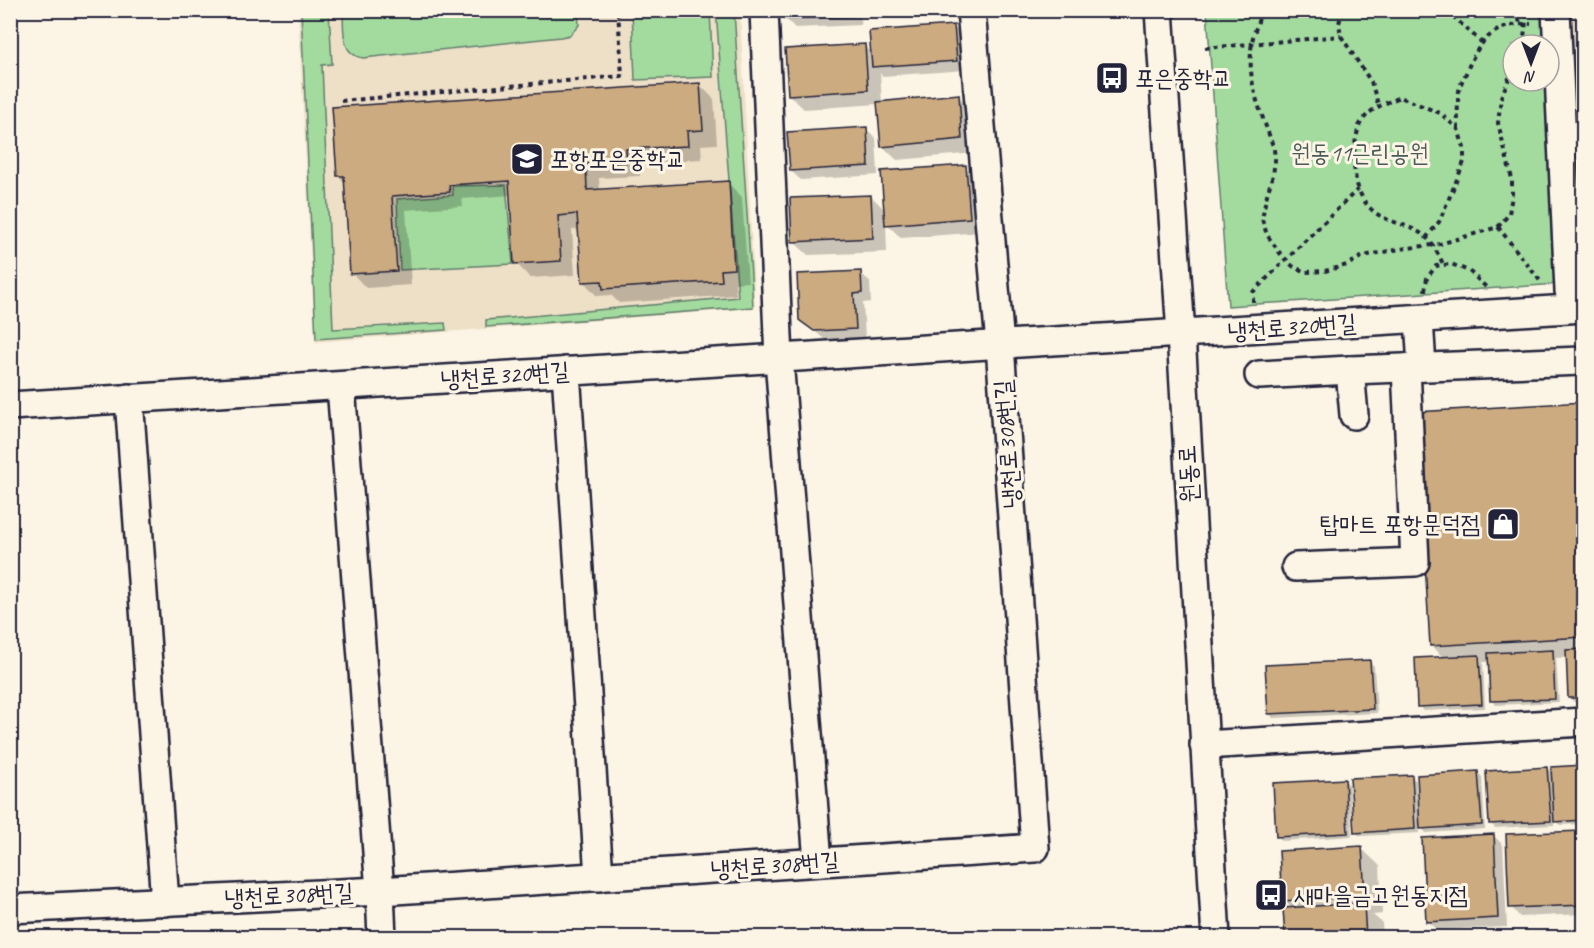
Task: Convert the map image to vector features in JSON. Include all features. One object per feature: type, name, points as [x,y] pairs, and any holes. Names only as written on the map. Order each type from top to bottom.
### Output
[{"type":"street","points":[[764,10],[778,358],[818,862]]},
{"type":"street","points":[[971,10],[1000,345]]},
{"type":"street","name":"원동로","points":[[1159,10],[1181,334],[1216,938]]},
{"type":"street","points":[[1556,17],[1576,299]]},
{"type":"street","name":"냉천로320번길","points":[[10,406],[1181,334],[1424,310],[1576,299]]},
{"type":"street","points":[[1296,567],[1415,562],[1414,367],[1424,310]]},
{"type":"street","name":"냉천로308번길","points":[[10,909],[380,891],[1035,848],[1000,345]]},
{"type":"street","points":[[1259,375],[1582,361]]},
{"type":"street","points":[[1350,370],[1354,416]]},
{"type":"street","points":[[566,371],[600,877]]},
{"type":"street","points":[[341,386],[382,938]]},
{"type":"street","points":[[129,398],[165,902]]},
{"type":"street","points":[[1204,745],[1584,722]]},
{"type":"path","points":[[341,101],[622,76],[618,10]]},
{"type":"path","points":[[1261,10],[1252,44],[1250,68],[1252,85],[1274,149],[1275,160],[1262,219],[1267,235],[1286,260],[1294,267],[1306,272],[1325,271],[1347,265],[1363,256],[1432,246],[1498,227],[1509,214],[1512,195],[1512,179],[1498,123],[1503,93]]},
{"type":"path","points":[[1343,10],[1339,23],[1341,36],[1371,82],[1379,107]]},
{"type":"path","points":[[1446,10],[1481,42]]},
{"type":"path","points":[[1514,10],[1523,24]]},
{"type":"path","points":[[1523,33],[1527,10]]},
{"type":"path","points":[[1426,238],[1440,222],[1464,162],[1464,148],[1458,129],[1459,90],[1481,42],[1498,30],[1556,17]]},
{"type":"path","points":[[1205,48],[1341,36]]},
{"type":"path","points":[[1444,265],[1426,238],[1408,226],[1386,219],[1371,208],[1359,188],[1355,173],[1354,148],[1359,124],[1370,111],[1400,98],[1440,113],[1458,129]]},
{"type":"path","points":[[1253,308],[1253,292],[1359,188]]},
{"type":"path","points":[[1498,227],[1542,283]]},
{"type":"path","points":[[1424,310],[1427,278],[1436,266],[1451,264],[1469,271],[1487,288]]},
{"type":"shaded area","name":"포항포은중학교","points":[[298,11],[740,11],[755,308],[315,342]]},
{"type":"shaded area","points":[[1565,11],[1584,11],[1584,281],[1576,281]]},
{"type":"green space","points":[[301,11],[329,11],[332,64],[322,65],[333,329],[445,323],[446,330],[316,339]]},
{"type":"green space","points":[[343,11],[578,11],[579,25],[570,35],[561,37],[363,58],[350,52],[347,47]]},
{"type":"green space","points":[[632,11],[710,11],[713,77],[635,80]]},
{"type":"green space","points":[[716,11],[734,11],[753,307],[486,327],[486,320],[738,297]]},
{"type":"green space","name":"원동11근린공원","points":[[1207,11],[1544,11],[1545,33],[1501,33],[1501,93],[1549,93],[1559,284],[1228,306]]},
{"type":"green space","points":[[1576,11],[1583,11],[1583,51],[1578,52]]},
{"type":"green space","points":[[506,185],[513,264],[400,270],[397,199],[453,195],[452,186]]},
{"type":"building","points":[[783,10],[851,10],[852,16],[784,19]]},
{"type":"building","points":[[954,25],[957,61],[872,67],[869,31]]},
{"type":"building","points":[[865,44],[868,90],[788,95],[785,49]]},
{"type":"building","points":[[700,83],[703,130],[687,131],[688,146],[626,149],[627,162],[586,164],[587,190],[729,181],[734,269],[721,270],[722,281],[603,289],[602,281],[582,282],[577,214],[558,216],[561,261],[514,264],[509,181],[449,185],[450,192],[392,196],[397,271],[350,274],[344,176],[337,176],[332,107]]},
{"type":"building","points":[[959,94],[962,139],[881,147],[877,102]]},
{"type":"building","points":[[867,127],[869,166],[790,171],[787,132]]},
{"type":"building","points":[[966,165],[970,218],[885,225],[881,171]]},
{"type":"building","points":[[871,195],[873,238],[792,242],[790,198]]},
{"type":"building","points":[[861,271],[862,293],[854,294],[856,329],[814,331],[799,320],[797,274]]},
{"type":"building","name":"탑마트 포항문덕점","points":[[1584,402],[1584,637],[1430,646],[1416,412]]},
{"type":"building","points":[[1584,649],[1584,698],[1568,698],[1566,650]]},
{"type":"building","points":[[1553,650],[1555,699],[1490,701],[1488,653]]},
{"type":"building","points":[[1479,655],[1482,704],[1417,707],[1415,658]]},
{"type":"building","points":[[1370,660],[1373,709],[1268,714],[1265,665]]},
{"type":"building","points":[[1584,765],[1584,820],[1554,822],[1551,767]]},
{"type":"building","points":[[1547,767],[1551,821],[1489,824],[1486,771]]},
{"type":"building","points":[[1478,771],[1482,825],[1420,829],[1417,775]]},
{"type":"building","points":[[1412,775],[1415,829],[1354,833],[1350,778]]},
{"type":"building","points":[[1345,779],[1348,833],[1276,837],[1273,783]]},
{"type":"building","points":[[1582,831],[1584,905],[1509,908],[1506,834]]},
{"type":"building","points":[[1494,834],[1498,918],[1426,922],[1422,838]]},
{"type":"building","points":[[1362,846],[1365,896],[1282,901],[1279,851]]},
{"type":"building","points":[[1364,903],[1366,938],[1285,938],[1283,908]]},
{"type":"place","name":"포은중학교","points":[[1112,78]]},
{"type":"place","name":"포항포은중학교","points":[[527,159]]},
{"type":"place","name":"탑마트 포항문덕점","points":[[1503,524]]},
{"type":"place","name":"새마을금고원동지점","points":[[1271,895]]}]
